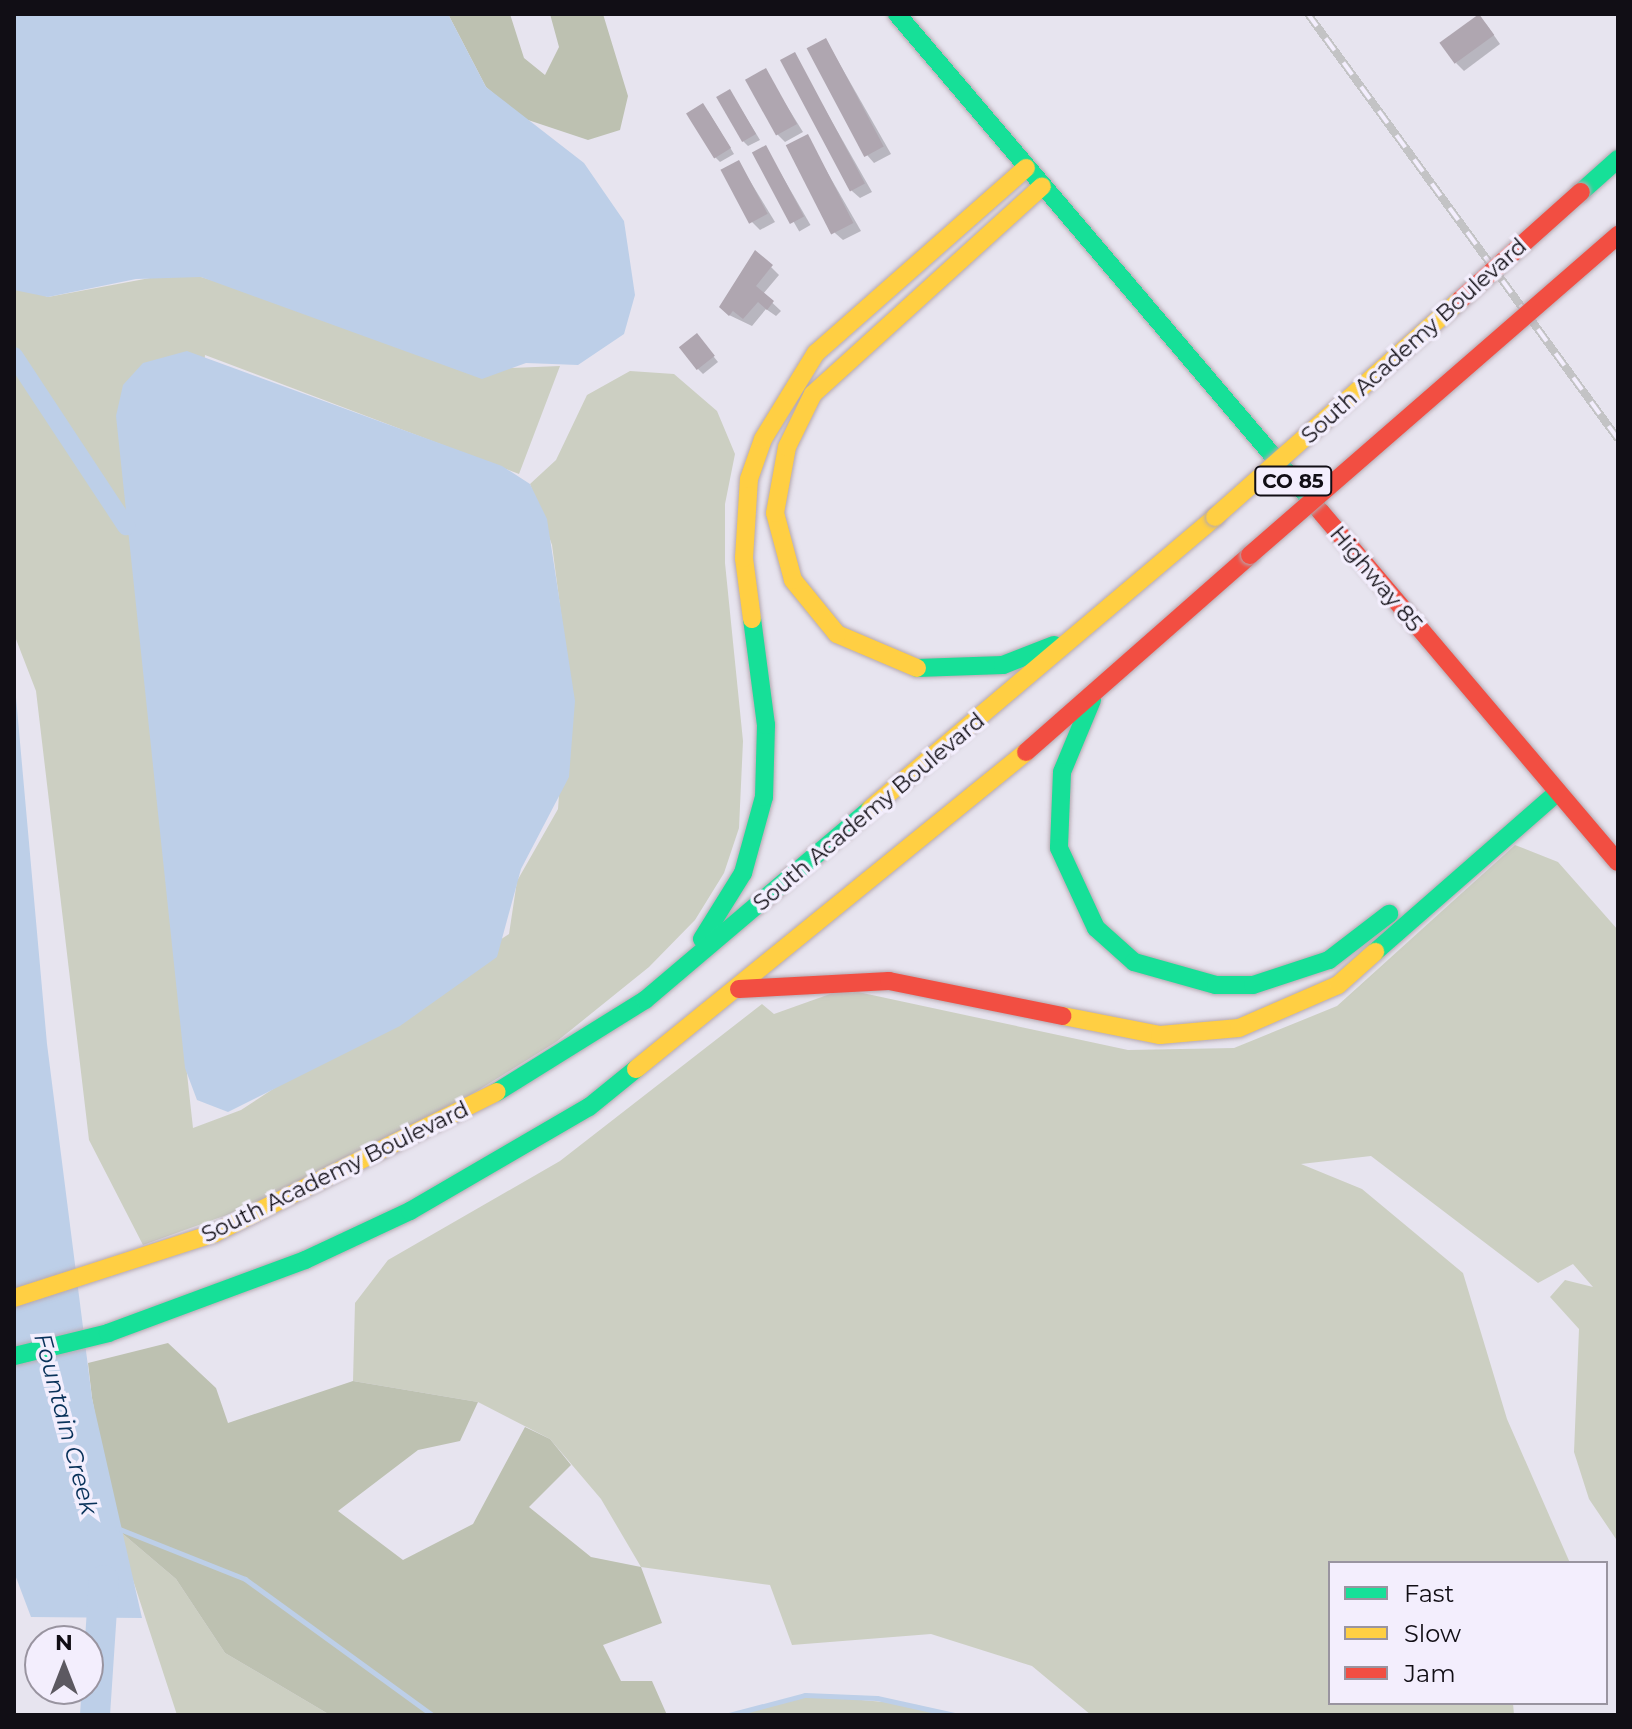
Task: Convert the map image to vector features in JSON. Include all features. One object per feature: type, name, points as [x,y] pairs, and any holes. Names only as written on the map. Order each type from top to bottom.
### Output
[{"type":"main road","name":"CO 85","points":[[897,14],[1042,186]]},
{"type":"main road","name":"South Academy Boulevard","points":[[14,1298],[144,1260],[423,1134],[645,1000],[1089,629],[1618,159]]},
{"type":"main road","points":[[645,1000],[712,928],[757,835],[766,725],[744,512],[778,405],[816,353],[1026,168]]},
{"type":"main road","points":[[1042,186],[813,394],[787,447],[775,513],[793,580],[813,608],[837,634],[894,665],[972,671],[1034,655],[1089,629]]},
{"type":"main road","name":"Highway 85","points":[[1042,186],[1618,862]]},
{"type":"main road","points":[[14,1356],[173,1310],[410,1211],[589,1107],[739,989],[1096,691],[1618,235]]},
{"type":"main road","points":[[1096,691],[1062,772],[1055,813],[1074,891],[1096,928],[1134,962],[1216,985],[1289,977],[1329,960],[1544,776]]},
{"type":"main road","points":[[739,989],[889,981],[1160,1035],[1239,1028],[1338,985],[1558,792]]},
{"type":"shaded area","points":[[166,275],[201,277],[511,368],[560,366],[519,474],[205,355],[165,873],[193,1128],[241,1110],[509,934],[517,881],[558,809],[568,667],[552,545],[530,484],[556,460],[587,395],[630,371],[674,374],[717,411],[735,454],[725,504],[725,563],[743,741],[739,828],[724,873],[695,920],[649,967],[556,1042],[412,1131],[266,1201],[143,1245],[89,1140],[36,691],[14,634],[14,285],[48,297]]},
{"type":"shaded area","points":[[1515,845],[1558,862],[1618,930],[1618,1542],[1589,1499],[1574,1452],[1579,1329],[1550,1297],[1565,1280],[1593,1287],[1573,1264],[1538,1283],[1371,1156],[1301,1164],[1362,1189],[1463,1273],[1507,1419],[1569,1561],[1328,1561],[1328,1705],[1513,1705],[1514,1715],[1091,1715],[1032,1666],[931,1634],[792,1645],[770,1585],[641,1567],[601,1499],[550,1439],[478,1402],[353,1381],[355,1303],[388,1260],[560,1161],[762,1004],[774,1014],[844,989],[1128,1050],[1234,1048],[1337,1006]]},
{"type":"shaded area","points":[[116,1528],[176,1579],[225,1653],[330,1715],[177,1715]]},
{"type":"shaded area","points":[[805,1695],[918,1705],[942,1715],[729,1715]]},
{"type":"green space","points":[[448,14],[510,14],[524,58],[545,75],[559,47],[550,14],[603,14],[628,96],[620,130],[588,140],[522,118],[486,87]]},
{"type":"green space","points":[[168,1343],[216,1388],[228,1423],[353,1381],[478,1402],[460,1441],[418,1450],[338,1511],[403,1560],[473,1524],[525,1427],[550,1439],[571,1465],[529,1507],[591,1557],[641,1567],[662,1623],[603,1645],[621,1681],[652,1681],[667,1715],[330,1715],[225,1653],[176,1579],[116,1528],[92,1398],[88,1363]]},
{"type":"water","points":[[14,14],[448,14],[486,87],[584,163],[624,221],[635,295],[624,334],[578,365],[526,363],[482,379],[201,277],[136,279],[48,297],[14,290]]},
{"type":"water","points":[[187,351],[502,466],[530,484],[547,519],[575,701],[569,777],[521,869],[497,957],[400,1026],[228,1112],[197,1100],[185,1068],[116,416],[123,385],[143,363]]},
{"type":"water","points":[[14,675],[47,1044],[92,1398],[142,1618],[31,1617],[14,1572]]},
{"type":"building","points":[[1479,14],[1494,35],[1455,64],[1439,43]]},
{"type":"building","points":[[826,38],[884,147],[864,157],[807,48]]},
{"type":"building","points":[[795,52],[865,184],[850,192],[780,60]]},
{"type":"building","points":[[766,68],[797,124],[776,136],[745,80]]},
{"type":"building","points":[[730,89],[756,134],[742,142],[716,97]]},
{"type":"building","points":[[703,103],[731,148],[714,159],[686,114]]},
{"type":"building","points":[[808,134],[853,223],[831,234],[786,145]]},
{"type":"building","points":[[766,145],[804,217],[790,224],[752,153]]},
{"type":"building","points":[[739,160],[768,214],[749,224],[720,170]]},
{"type":"building","points":[[755,250],[773,265],[756,286],[774,301],[767,310],[758,302],[743,319],[733,311],[729,316],[719,307]]},
{"type":"building","points":[[697,333],[715,356],[697,370],[679,347]]},
{"type":"waterway","points":[[14,356],[126,526]]},
{"type":"waterway","points":[[117,1528],[245,1579],[432,1715]]},
{"type":"waterway","name":"Fountain Creek","points":[[95,1715],[104,1580]]},
{"type":"waterway","points":[[729,1715],[805,1695],[877,1698],[954,1715]]},
{"type":"railway","points":[[1308,14],[1618,439]]},
{"type":"traffic: fast","points":[[897,14],[1320,511]]},
{"type":"traffic: fast","points":[[1581,192],[1618,159]]},
{"type":"traffic: fast","points":[[702,939],[743,873],[764,797],[766,725],[752,619]]},
{"type":"traffic: fast","points":[[917,668],[1003,665],[1054,645]]},
{"type":"traffic: fast","points":[[1092,700],[1062,772],[1059,848],[1096,928],[1134,962],[1216,985],[1253,985],[1329,960],[1389,914]]},
{"type":"traffic: fast","points":[[1375,952],[1558,792]]},
{"type":"traffic: fast","points":[[497,1092],[645,1000],[870,809]]},
{"type":"traffic: fast","points":[[14,1356],[108,1333],[305,1260],[410,1211],[589,1107],[636,1069]]},
{"type":"traffic: slow","points":[[752,619],[744,558],[749,479],[763,439],[816,353],[1026,168]]},
{"type":"traffic: slow","points":[[917,668],[837,634],[793,580],[775,513],[787,447],[813,394],[1042,186]]},
{"type":"traffic: slow","points":[[1215,517],[1460,300]]},
{"type":"traffic: slow","points":[[870,809],[1215,517]]},
{"type":"traffic: slow","points":[[636,1069],[1026,752]]},
{"type":"traffic: slow","points":[[1063,1016],[1160,1035],[1239,1028],[1338,985],[1375,952]]},
{"type":"traffic: slow","points":[[14,1298],[215,1233],[497,1092]]},
{"type":"traffic: jam","points":[[1460,300],[1581,192]]},
{"type":"traffic: jam","points":[[1250,555],[1618,235]]},
{"type":"traffic: jam","points":[[1320,511],[1618,862]]},
{"type":"traffic: jam","points":[[1026,752],[1250,555]]},
{"type":"traffic: jam","points":[[739,989],[889,981],[1063,1016]]}]
